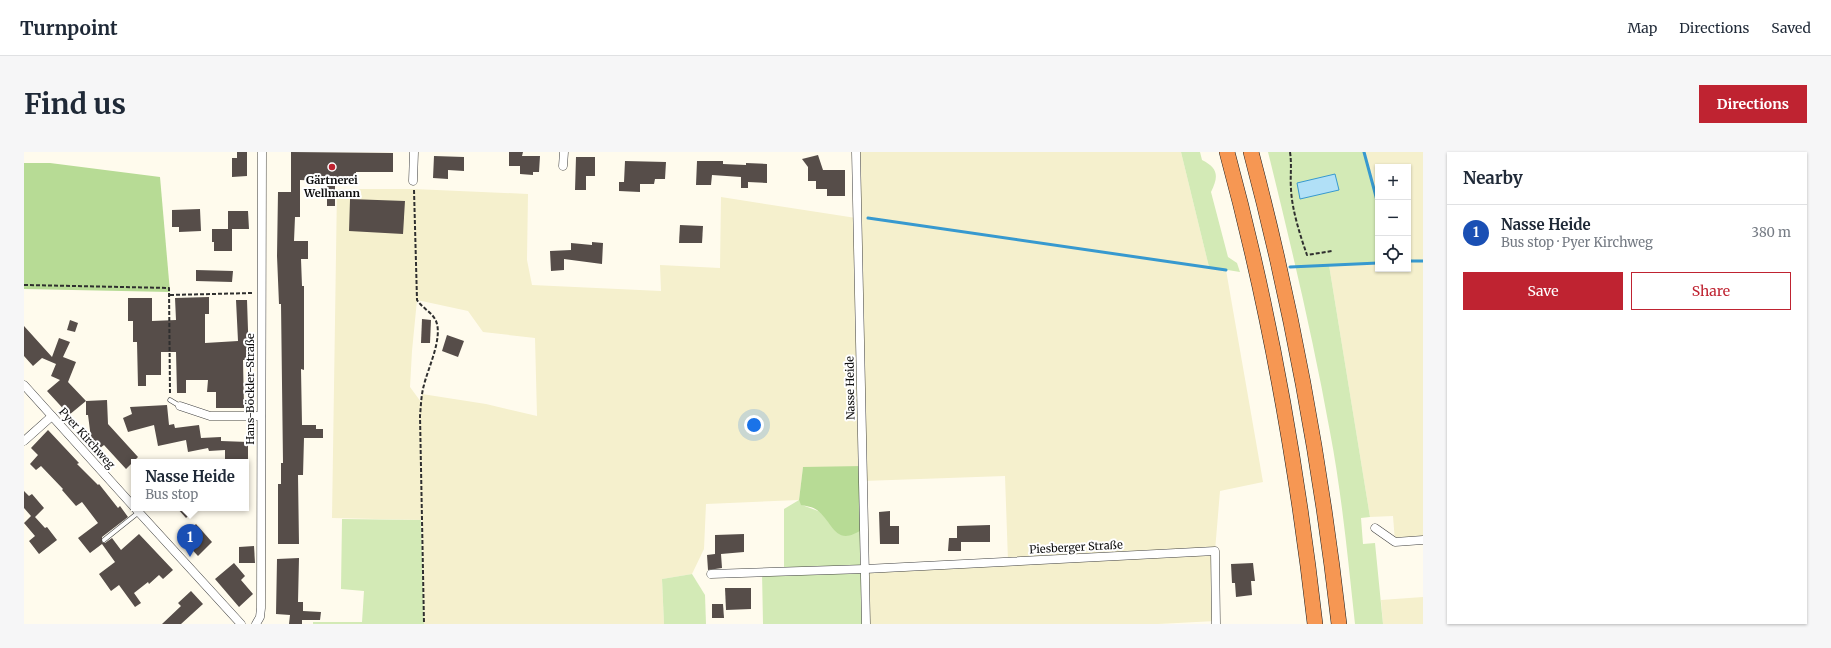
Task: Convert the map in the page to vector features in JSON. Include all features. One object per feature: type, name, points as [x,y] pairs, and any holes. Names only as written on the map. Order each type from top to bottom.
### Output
[{"type":"highway","points":[[1227,152],[1255,264],[1274,355],[1293,458],[1315,624]]},
{"type":"highway","points":[[1251,152],[1278,261],[1297,352],[1316,455],[1333,571],[1339,624]]},
{"type":"street","name":"Hans-Böckler-Straße","points":[[256,624],[260,617],[261,608],[262,152]]},
{"type":"street","points":[[413,181],[414,152]]},
{"type":"street","points":[[563,166],[564,152]]},
{"type":"street","name":"Nasse Heide","points":[[856,152],[866,624]]},
{"type":"street","name":"Pyer Kirchweg","points":[[24,385],[131,503]]},
{"type":"street","points":[[180,406],[210,416],[261,416]]},
{"type":"street","points":[[24,441],[52,416]]},
{"type":"street","name":"Pyer Kirchweg","points":[[138,511],[241,624]]},
{"type":"street","points":[[1375,528],[1395,542],[1423,540]]},
{"type":"street","name":"Piesberger Straße","points":[[865,569],[1215,551],[1216,624]]},
{"type":"street","points":[[711,574],[865,569]]},
{"type":"lane","points":[[170,400],[180,406]]},
{"type":"lane","points":[[104,540],[134,511]]},
{"type":"path","points":[[1290,152],[1292,162],[1291,189],[1302,241],[1307,255],[1332,251]]},
{"type":"path","points":[[413,181],[417,300],[420,306],[433,315],[437,330],[435,348],[424,385],[420,416],[424,624]]},
{"type":"path","points":[[24,285],[169,288],[170,400]]},
{"type":"path","points":[[170,295],[254,293]]},
{"type":"shaded area","points":[[856,152],[1181,152],[1209,267],[1226,270],[1263,482],[1220,491],[1215,551],[1216,621],[1158,624],[866,624],[865,569],[1008,561],[1005,476],[863,481],[803,467],[799,500],[706,504],[704,549],[692,574],[662,579],[664,624],[424,624],[422,520],[332,518],[337,189],[414,189],[528,194],[527,260],[532,285],[661,291],[660,265],[720,268],[721,197],[856,218]],"holes":[[[417,300],[468,311],[483,332],[535,338],[537,416],[486,404],[422,394],[421,402],[410,387]]]},
{"type":"shaded area","points":[[1364,152],[1423,152],[1423,540],[1395,542],[1393,516],[1370,517],[1329,265],[1375,263],[1375,272],[1411,272],[1411,164],[1375,164],[1375,193]]},
{"type":"shaded area","points":[[1423,597],[1423,624],[1383,624],[1381,600]]},
{"type":"green space","points":[[1181,152],[1200,152],[1202,160],[1211,166],[1216,173],[1214,186],[1211,192],[1228,257],[1237,263],[1240,272],[1209,267]]},
{"type":"green space","points":[[1268,152],[1364,152],[1375,193],[1375,263],[1329,265],[1370,517],[1361,518],[1363,544],[1375,543],[1383,624],[1355,624],[1341,504],[1330,432],[1285,222]]},
{"type":"green space","points":[[24,163],[50,163],[160,177],[170,292],[24,289]]},
{"type":"green space","points":[[863,466],[864,528],[854,534],[847,536],[841,535],[836,532],[823,515],[817,510],[801,505],[799,500],[803,467]]},
{"type":"green space","points":[[799,500],[802,505],[864,528],[866,624],[763,624],[762,572],[784,571],[784,509]]},
{"type":"green space","points":[[342,519],[421,520],[424,624],[313,624],[313,622],[362,622],[364,591],[341,589]]},
{"type":"green space","points":[[692,574],[705,595],[706,624],[664,624],[662,579]]},
{"type":"water","points":[[1335,174],[1339,190],[1300,199],[1297,183]]},
{"type":"building","points":[[237,152],[247,152],[247,176],[232,177],[232,158],[237,158]]},
{"type":"building","points":[[291,152],[393,153],[393,172],[356,172],[356,182],[335,181],[335,206],[327,206],[327,181],[300,180],[300,217],[295,217],[294,241],[308,241],[308,259],[301,259],[302,286],[304,286],[304,370],[301,369],[302,425],[316,425],[316,429],[323,429],[323,438],[304,438],[303,475],[298,475],[299,544],[278,544],[278,484],[281,484],[281,463],[283,463],[281,304],[279,304],[277,256],[278,192],[291,192]]},
{"type":"building","points":[[509,152],[523,152],[522,156],[540,156],[539,172],[533,172],[533,175],[520,174],[520,166],[509,166]]},
{"type":"building","points":[[818,155],[823,170],[845,170],[845,196],[827,196],[827,189],[816,189],[816,181],[808,181],[808,167],[802,159]]},
{"type":"building","points":[[434,156],[464,157],[464,171],[448,170],[448,179],[433,178]]},
{"type":"building","points":[[576,157],[595,157],[595,176],[586,176],[586,190],[575,190]]},
{"type":"building","points":[[625,161],[666,162],[665,179],[655,179],[654,184],[640,184],[640,192],[619,191],[619,182],[624,182]]},
{"type":"building","points":[[697,161],[723,161],[723,164],[746,165],[746,163],[767,164],[767,183],[748,182],[748,188],[741,188],[741,177],[712,175],[711,185],[696,185]]},
{"type":"building","points":[[350,199],[405,201],[403,234],[349,231]]},
{"type":"building","points":[[200,209],[201,231],[179,232],[179,227],[172,227],[172,210]]},
{"type":"building","points":[[228,211],[248,211],[249,229],[232,229],[232,251],[214,251],[212,229],[228,229]]},
{"type":"building","points":[[680,225],[703,226],[702,243],[679,243]]},
{"type":"building","points":[[592,242],[603,243],[602,264],[564,259],[564,270],[551,271],[550,251],[571,250],[571,243],[592,245]]},
{"type":"building","points":[[196,270],[233,271],[232,282],[196,281]]},
{"type":"building","points":[[209,297],[209,314],[205,314],[205,343],[238,341],[236,300],[247,300],[249,360],[243,360],[244,408],[216,408],[216,392],[207,392],[208,380],[186,380],[186,393],[177,393],[176,352],[161,352],[161,375],[146,375],[146,386],[138,386],[137,342],[133,342],[133,321],[128,321],[128,298],[152,298],[152,321],[176,320],[175,298]]},
{"type":"building","points":[[422,319],[431,320],[430,343],[421,343]]},
{"type":"building","points":[[70,320],[78,323],[75,332],[67,330]]},
{"type":"building","points":[[24,326],[52,357],[59,338],[70,342],[63,357],[76,362],[68,382],[86,401],[69,415],[47,391],[60,380],[51,376],[56,364],[42,358],[33,366],[24,356]]},
{"type":"building","points":[[447,335],[464,341],[458,357],[442,351]]},
{"type":"building","points":[[107,400],[108,424],[138,457],[136,459],[131,459],[131,464],[126,469],[104,445],[100,448],[91,438],[88,415],[86,415],[86,401]]},
{"type":"building","points":[[167,405],[169,425],[174,424],[175,428],[199,425],[201,438],[221,437],[221,441],[248,442],[248,459],[225,459],[225,450],[209,451],[208,448],[188,452],[186,440],[158,446],[154,425],[128,432],[123,418],[132,414],[130,407]]},
{"type":"building","points":[[48,430],[79,463],[77,464],[98,485],[99,484],[118,508],[120,506],[128,517],[102,537],[102,542],[105,543],[112,538],[121,550],[139,534],[173,570],[163,579],[159,575],[149,584],[148,582],[134,593],[141,603],[135,607],[119,585],[111,591],[99,574],[115,562],[102,544],[90,553],[78,538],[98,523],[82,502],[76,506],[62,490],[63,489],[41,466],[36,470],[30,464],[38,455],[31,448]]},
{"type":"building","points":[[24,491],[29,496],[32,494],[44,508],[35,517],[45,528],[47,527],[57,540],[39,554],[29,541],[35,536],[24,523],[31,516],[24,508]]},
{"type":"building","points":[[180,511],[194,511],[186,518]]},
{"type":"building","points":[[890,511],[890,526],[899,526],[899,544],[880,544],[879,512]]},
{"type":"building","points":[[196,524],[212,542],[198,556],[181,538]]},
{"type":"building","points":[[990,525],[990,542],[961,542],[961,551],[948,551],[949,538],[957,538],[957,526]]},
{"type":"building","points":[[744,534],[744,552],[721,554],[722,568],[708,570],[707,555],[715,554],[715,535]]},
{"type":"building","points":[[254,546],[255,563],[239,563],[239,547]]},
{"type":"building","points":[[299,558],[298,602],[303,602],[303,611],[321,612],[320,620],[302,620],[302,624],[289,624],[290,615],[276,614],[277,559]]},
{"type":"building","points":[[234,563],[245,576],[241,580],[253,594],[239,607],[215,579]]},
{"type":"building","points":[[1253,563],[1255,581],[1251,581],[1252,595],[1236,597],[1235,583],[1232,583],[1231,564]]},
{"type":"building","points":[[725,588],[751,588],[751,609],[726,610]]},
{"type":"building","points":[[191,591],[203,604],[181,624],[162,624],[181,606],[178,603]]},
{"type":"building","points":[[712,604],[723,604],[724,618],[712,618]]},
{"type":"waterway","points":[[1364,152],[1377,200]]},
{"type":"waterway","points":[[868,218],[1226,270]]},
{"type":"waterway","points":[[1411,261],[1423,261]]},
{"type":"waterway","points":[[1290,267],[1375,263]]},
{"type":"place","name":"Gärtnerei Wellmann","points":[[332,167]]},
{"type":"place","name":"Nasse Heide","points":[[190,557]]}]
